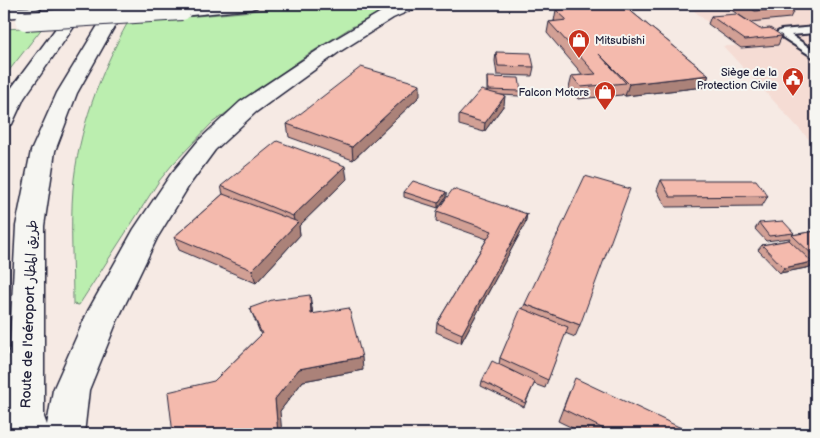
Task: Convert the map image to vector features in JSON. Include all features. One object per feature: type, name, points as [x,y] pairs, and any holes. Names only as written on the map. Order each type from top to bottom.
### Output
[{"type":"highway","points":[[4,119],[20,91],[82,4]]},
{"type":"highway","name":"Route de l'aéroport طريق المطار","points":[[30,434],[25,417],[30,226],[43,151],[67,93],[119,4]]},
{"type":"highway","points":[[4,22],[30,17],[155,4]]},
{"type":"highway","points":[[4,13],[30,17],[182,11],[251,4]]},
{"type":"highway","points":[[65,434],[72,390],[100,321],[144,236],[180,180],[207,145],[248,107],[318,58],[387,15],[412,4]]},
{"type":"lane","points":[[816,30],[781,33],[816,56]]},
{"type":"shaded area","name":"Siège de la Protection Civile","points":[[686,4],[816,4],[816,147],[723,46],[736,46]]},
{"type":"green space","points":[[305,4],[395,4],[350,28],[307,55],[212,123],[159,181],[79,305],[73,304],[72,203],[80,146],[85,124],[108,61],[128,22],[243,12]]},
{"type":"green space","points":[[43,27],[4,77],[4,29]]},
{"type":"building","points":[[590,4],[622,4],[709,75],[629,84],[598,53],[626,83],[581,87],[572,76],[596,74],[549,22],[567,20],[556,10],[593,7]]},
{"type":"building","points":[[743,4],[789,4],[795,8],[755,11]]},
{"type":"building","points":[[737,14],[760,29],[770,28],[782,36],[745,40],[711,16]]},
{"type":"building","points":[[496,52],[531,53],[534,67],[498,66]]},
{"type":"building","points":[[361,67],[420,84],[352,147],[287,124]]},
{"type":"building","points":[[487,77],[519,78],[521,91],[488,90]]},
{"type":"building","points":[[481,90],[505,96],[485,123],[459,115]]},
{"type":"building","points":[[277,141],[345,166],[293,216],[221,186]]},
{"type":"building","points":[[585,176],[630,189],[580,325],[525,304]]},
{"type":"building","points":[[661,180],[756,180],[768,196],[670,197]]},
{"type":"building","points":[[413,181],[446,192],[438,203],[404,192]]},
{"type":"building","points":[[453,189],[527,214],[462,334],[437,323],[492,231],[437,211]]},
{"type":"building","points":[[223,194],[298,222],[252,270],[174,237]]},
{"type":"building","points":[[783,221],[794,233],[769,236],[759,223]]},
{"type":"building","points":[[816,231],[816,258],[792,235]]},
{"type":"building","points":[[789,240],[812,262],[784,268],[762,245]]},
{"type":"building","points":[[310,295],[311,314],[349,308],[362,357],[299,369],[275,399],[278,434],[173,434],[168,392],[214,381],[262,334],[250,308],[272,300]]},
{"type":"building","points":[[521,308],[568,327],[548,380],[500,358]]},
{"type":"building","points":[[492,361],[535,382],[525,403],[482,381]]},
{"type":"building","points":[[575,378],[694,434],[614,434],[563,409]]},
{"type":"place","name":"Mitsubishi","points":[[579,59]]},
{"type":"place","name":"Siège de la Protection Civile","points":[[793,97]]},
{"type":"place","name":"Falcon Motors","points":[[605,111]]}]
